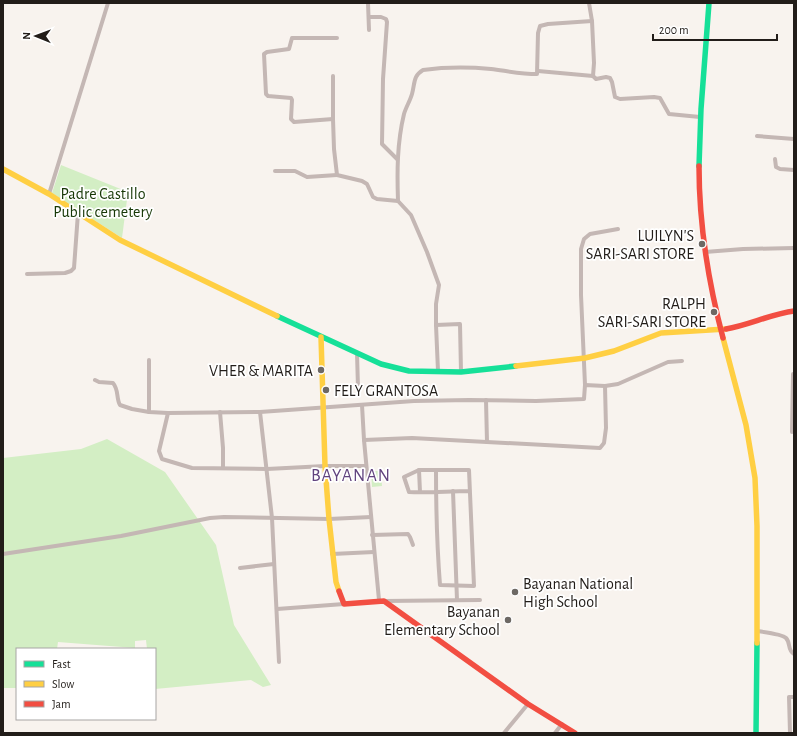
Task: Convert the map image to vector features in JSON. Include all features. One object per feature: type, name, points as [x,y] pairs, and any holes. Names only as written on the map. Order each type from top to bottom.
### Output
[{"type":"street","points":[[49,194],[108,3]]},
{"type":"street","points":[[368,3],[369,30]]},
{"type":"street","points":[[589,3],[592,21],[594,63],[593,76]]},
{"type":"street","points":[[709,3],[700,117],[699,189],[701,226],[714,303],[743,405],[753,460],[757,514],[756,733]]},
{"type":"street","points":[[369,17],[381,18],[387,22],[383,79],[382,144],[397,159]]},
{"type":"street","points":[[538,71],[538,33],[540,26],[548,24],[592,21]]},
{"type":"street","points":[[333,119],[294,122],[291,120],[292,100],[290,98],[268,96],[266,94],[264,54],[267,52],[289,49],[292,38],[337,38]]},
{"type":"street","points":[[438,371],[436,304],[439,286],[428,252],[411,215],[398,201],[397,159],[404,114],[412,93],[414,78],[418,73],[423,70],[460,68],[491,69],[525,74],[537,74],[538,71],[593,76],[596,79],[606,77],[610,78],[615,97],[617,98],[660,98],[669,114],[700,117]]},
{"type":"street","points":[[332,76],[334,153],[337,175]]},
{"type":"street","points":[[757,136],[794,139]]},
{"type":"street","points":[[775,159],[776,167],[780,169],[794,170]]},
{"type":"street","points":[[3,169],[49,194],[120,240],[381,364],[409,371],[461,372],[585,358],[614,350],[661,333],[722,330],[743,326],[786,312],[794,311]]},
{"type":"street","points":[[275,171],[295,172],[307,177],[337,175],[362,181],[368,184],[377,199],[398,201]]},
{"type":"street","points":[[27,274],[65,273],[74,268],[78,213]]},
{"type":"street","points":[[95,380],[99,382],[113,383],[117,387],[118,402],[120,405],[149,412],[168,413],[260,412],[414,401],[536,401],[584,399],[586,385],[581,295],[581,249],[584,239],[590,234],[618,229]]},
{"type":"street","points":[[705,252],[743,249],[794,248]]},
{"type":"street","points":[[436,325],[460,324],[461,372]]},
{"type":"street","points":[[321,336],[325,466],[332,554],[336,582],[344,604]]},
{"type":"street","points":[[357,353],[358,388]]},
{"type":"street","points":[[149,360],[149,412]]},
{"type":"street","points":[[586,385],[604,386],[624,382],[668,362],[682,361]]},
{"type":"street","points":[[792,432],[792,374],[794,374]]},
{"type":"street","points":[[364,440],[412,438],[600,448],[604,443],[606,428],[604,386]]},
{"type":"street","points":[[486,400],[487,442]]},
{"type":"street","points":[[362,405],[372,535],[382,601],[528,704],[575,733]]},
{"type":"street","points":[[220,412],[223,468]]},
{"type":"street","points":[[260,412],[272,518],[279,662]]},
{"type":"street","points":[[168,413],[159,450],[162,459],[192,468],[267,469],[325,466],[366,466]]},
{"type":"street","points":[[436,470],[436,492],[440,585],[474,586],[470,491],[469,470],[436,470],[419,470],[404,477],[409,492],[436,492],[470,491]]},
{"type":"street","points":[[419,470],[420,492]]},
{"type":"street","points":[[453,491],[457,600]]},
{"type":"street","points":[[3,554],[121,536],[210,518],[329,519],[371,517]]},
{"type":"street","points":[[372,535],[408,534],[413,545]]},
{"type":"street","points":[[332,554],[374,552]]},
{"type":"street","points":[[240,568],[274,564]]},
{"type":"street","points":[[277,609],[382,601],[480,600]]},
{"type":"street","points":[[757,631],[784,636],[788,641],[790,651],[794,654]]},
{"type":"street","points":[[790,733],[789,697],[794,697]]},
{"type":"street","points":[[504,733],[528,704]]},
{"type":"street","points":[[555,733],[562,724]]},
{"type":"green space","name":"Padre Castillo Public cemetery","points":[[61,165],[128,192],[122,238],[52,193]]},
{"type":"green space","points":[[107,439],[165,472],[216,545],[234,625],[271,685],[263,687],[251,680],[156,689],[156,648],[147,648],[146,640],[135,641],[135,648],[58,642],[57,648],[16,648],[16,688],[3,688],[3,458],[81,449]]},
{"type":"green space","points":[[371,471],[381,471],[382,486],[372,487]]},
{"type":"traffic: fast","points":[[699,166],[701,109],[709,3]]},
{"type":"traffic: fast","points":[[277,316],[381,364],[409,371],[461,372],[516,366]]},
{"type":"traffic: fast","points":[[756,733],[757,643]]},
{"type":"traffic: slow","points":[[3,169],[49,194],[120,240],[277,316]]},
{"type":"traffic: slow","points":[[516,366],[585,358],[614,351],[661,333],[726,329]]},
{"type":"traffic: slow","points":[[321,337],[325,466],[336,582],[339,591]]},
{"type":"traffic: slow","points":[[723,338],[746,425],[755,478],[757,526],[757,643]]},
{"type":"traffic: jam","points":[[699,166],[699,188],[705,252],[723,338]]},
{"type":"traffic: jam","points":[[726,329],[794,311]]},
{"type":"traffic: jam","points":[[339,591],[344,604],[384,601],[528,704],[575,733]]},
{"type":"place","name":"LUILYN'S SARI-SARI STORE","points":[[702,244]]},
{"type":"place","name":"RALPH SARI-SARI STORE","points":[[714,312]]},
{"type":"place","name":"VHER & MARITA","points":[[321,370]]},
{"type":"place","name":"FELY GRANTOSA","points":[[326,390]]},
{"type":"place","name":"Bayanan National High School","points":[[515,592]]},
{"type":"place","name":"Bayanan Elementary School","points":[[508,620]]},
{"type":"district","name":"BAYANAN","points":[[351,475]]}]
